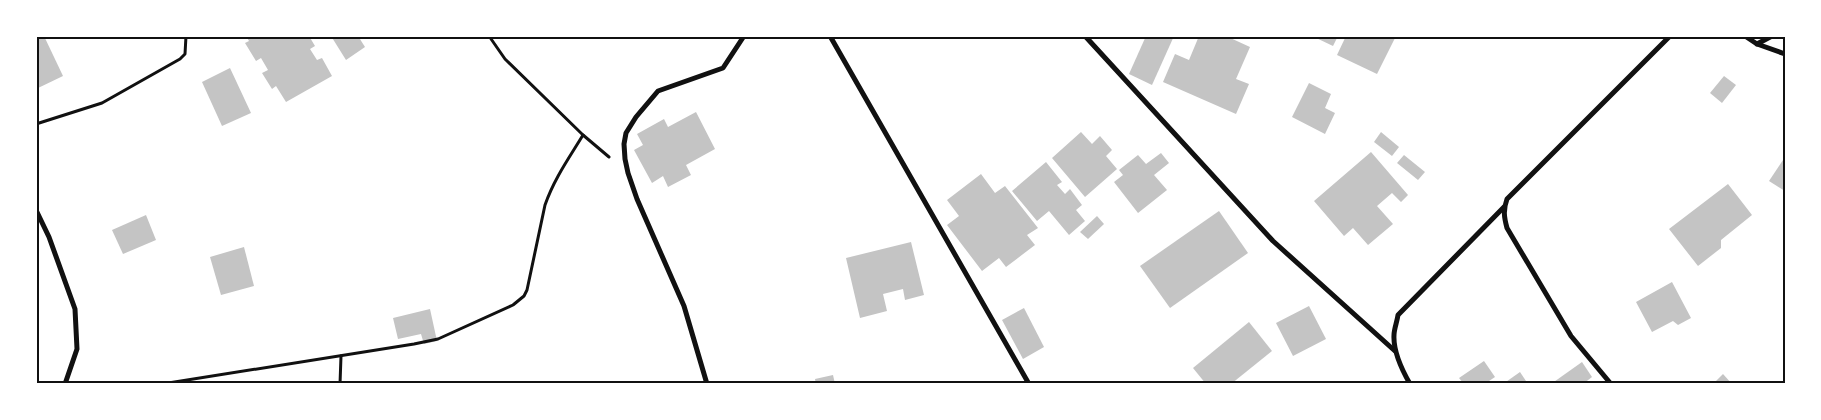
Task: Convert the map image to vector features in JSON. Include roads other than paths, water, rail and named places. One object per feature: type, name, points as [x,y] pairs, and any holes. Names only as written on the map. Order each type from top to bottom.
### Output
[{"type":"street","points":[[707,384],[684,306],[637,199],[628,173],[624,151],[626,133],[636,117],[658,91],[723,68],[744,36]]},
{"type":"street","points":[[830,36],[1029,384]]},
{"type":"street","points":[[1085,36],[1266,234],[1396,351]]},
{"type":"street","points":[[1611,384],[1571,336],[1508,228],[1504,218],[1504,207],[1507,199],[1670,36]]},
{"type":"street","points":[[1745,36],[1757,44],[1785,54]]},
{"type":"street","points":[[1757,44],[1772,36]]},
{"type":"street","points":[[1410,384],[1396,351],[1394,334],[1398,316],[1504,207]]},
{"type":"street","points":[[36,210],[49,237],[75,309],[76,349],[65,384]]}]
